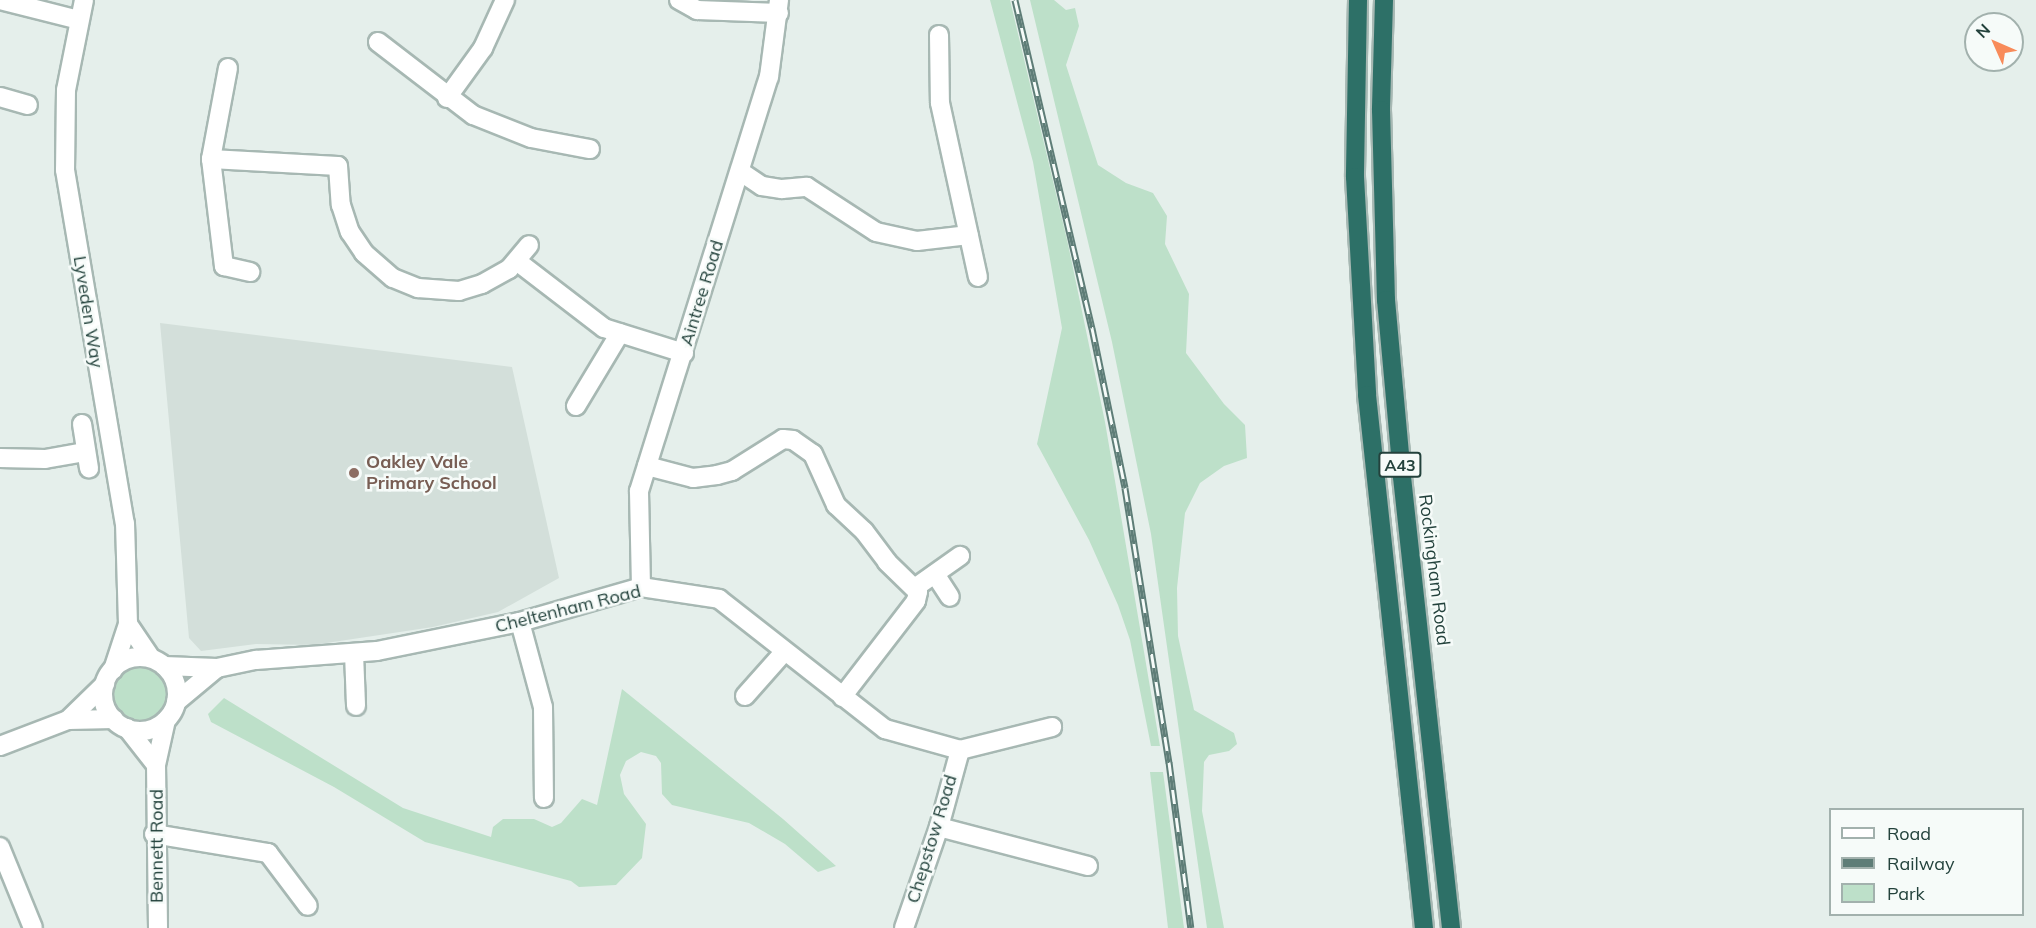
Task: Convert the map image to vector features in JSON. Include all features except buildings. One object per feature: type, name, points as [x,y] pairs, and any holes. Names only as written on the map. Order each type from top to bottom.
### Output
[{"type":"highway","name":"A43","points":[[1358,0],[1355,177],[1367,395],[1424,928]]},
{"type":"highway","name":"Rockingham Road","points":[[1384,0],[1381,110],[1386,300],[1400,465],[1451,928]]},
{"type":"street","points":[[0,0],[79,20]]},
{"type":"street","name":"Lyveden Way","points":[[68,720],[109,677],[128,624],[125,523],[65,170],[66,90],[84,0]]},
{"type":"street","points":[[447,98],[483,48],[505,0]]},
{"type":"street","points":[[679,0],[696,10],[779,7]]},
{"type":"street","name":"Aintree Road","points":[[641,587],[639,491],[769,77],[779,7]]},
{"type":"street","points":[[939,35],[940,103],[978,277]]},
{"type":"street","points":[[378,42],[447,98],[473,115],[504,129],[590,149]]},
{"type":"street","points":[[228,68],[211,159],[224,266],[250,272]]},
{"type":"street","points":[[0,97],[28,105]]},
{"type":"street","points":[[211,159],[338,166],[340,199],[350,232],[364,253],[393,278],[418,288],[459,291],[482,285],[518,262],[529,245]]},
{"type":"street","points":[[741,172],[762,186],[807,187],[876,231],[917,241],[969,235]]},
{"type":"street","points":[[518,262],[604,328],[684,353]]},
{"type":"street","points":[[576,406],[620,333]]},
{"type":"street","points":[[0,458],[87,460],[82,424]]},
{"type":"street","points":[[647,466],[693,478],[717,475],[740,466],[772,444],[793,440],[813,454],[836,505],[916,587],[916,601],[842,697]]},
{"type":"street","points":[[916,587],[960,556]]},
{"type":"street","points":[[935,574],[950,597]]},
{"type":"street","name":"Cheltenham Road","points":[[157,662],[217,668],[256,660],[354,653],[520,622],[641,587],[719,599],[885,729],[960,750],[1052,727]]},
{"type":"street","points":[[520,622],[543,707],[544,798]]},
{"type":"street","points":[[128,624],[176,685],[176,702],[166,720],[149,730],[120,724],[104,703],[109,677],[132,658],[157,662]]},
{"type":"street","points":[[745,696],[784,652]]},
{"type":"street","points":[[354,653],[356,706]]},
{"type":"street","name":"Cheltenham Road","points":[[176,702],[217,668]]},
{"type":"street","name":"Lyveden Way","points":[[0,746],[68,720],[120,724]]},
{"type":"street","name":"Bennett Road","points":[[157,928],[154,834],[156,765],[166,720]]},
{"type":"street","name":"Bennett Road","points":[[120,724],[156,765]]},
{"type":"street","name":"Chepstow Road","points":[[904,928],[939,827],[960,750]]},
{"type":"street","points":[[939,827],[1088,866]]},
{"type":"street","points":[[154,834],[268,853],[308,906]]},
{"type":"street","points":[[0,847],[33,928]]},
{"type":"shaded area","name":"Oakley Vale Primary School","points":[[160,323],[512,367],[559,578],[498,612],[433,627],[313,645],[256,644],[201,651],[189,638]]},
{"type":"green space","points":[[990,0],[1010,0],[1068,244],[1105,422],[1160,746],[1151,746],[1130,640],[1118,605],[1089,540],[1037,444],[1062,328],[1033,162]]},
{"type":"green space","points":[[1030,0],[1054,0],[1066,10],[1075,8],[1079,26],[1066,65],[1098,165],[1126,183],[1153,193],[1167,216],[1165,244],[1189,294],[1186,353],[1224,404],[1245,425],[1247,458],[1224,466],[1200,483],[1185,513],[1177,588],[1178,636],[1194,710],[1234,733],[1237,744],[1229,751],[1209,755],[1204,762],[1202,811],[1224,928],[1207,928],[1151,534],[1112,342]]},
{"type":"green space","points":[[140,667],[150,669],[159,675],[165,684],[167,694],[165,704],[159,713],[150,719],[140,721],[130,719],[121,713],[115,704],[113,694],[115,684],[121,675],[130,669]]},
{"type":"green space","points":[[622,689],[783,819],[836,866],[818,872],[785,844],[749,823],[672,805],[662,794],[661,763],[656,756],[641,752],[626,761],[620,775],[624,794],[646,824],[642,858],[616,885],[579,887],[571,881],[425,842],[334,787],[211,722],[208,714],[224,698],[403,808],[491,837],[493,827],[503,819],[534,819],[552,827],[561,823],[582,799],[597,805]]},
{"type":"green space","points":[[1150,772],[1163,772],[1184,928],[1168,928]]},
{"type":"railway","points":[[1015,0],[1092,328],[1125,488],[1169,762],[1191,928]]},
{"type":"place","name":"Oakley Vale Primary School","points":[[354,473]]}]
